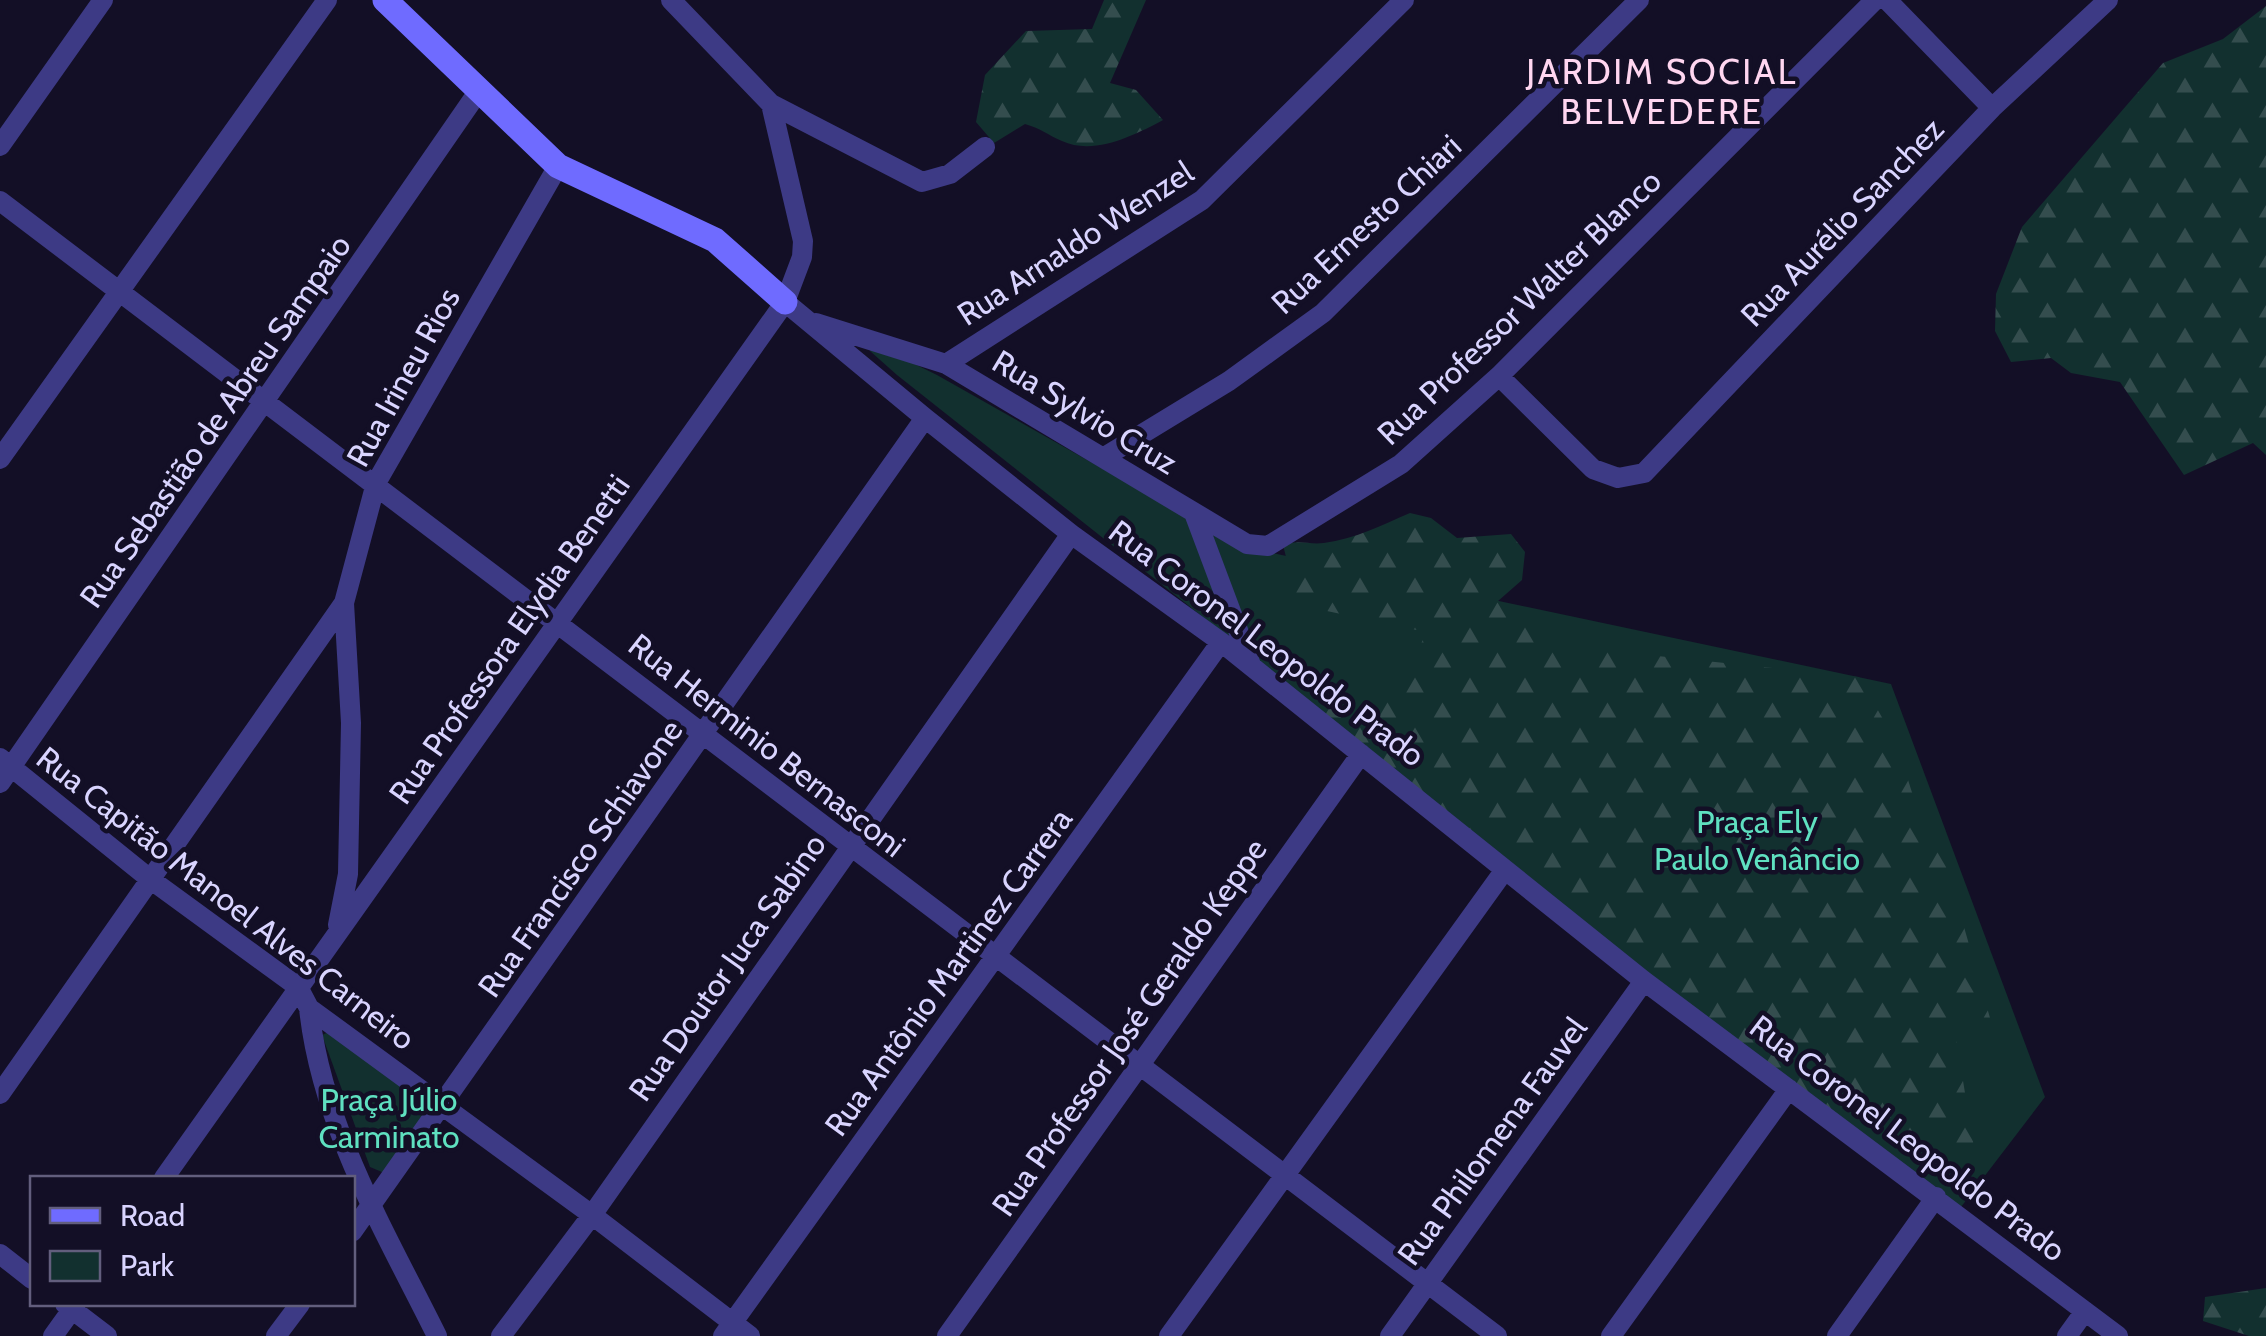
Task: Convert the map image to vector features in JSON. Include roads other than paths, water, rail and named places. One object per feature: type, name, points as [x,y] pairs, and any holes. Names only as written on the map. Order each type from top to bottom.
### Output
[{"type":"street","points":[[0,146],[102,0]]},
{"type":"street","points":[[0,459],[327,0]]},
{"type":"street","name":"Rua Coronel Leopoldo Prado","points":[[386,0],[558,166],[715,240],[925,418],[1071,534],[1221,642],[1644,981],[2118,1336]]},
{"type":"street","points":[[671,0],[770,104],[922,182],[950,174],[986,147]]},
{"type":"street","name":"Rua Arnaldo Wenzel","points":[[946,364],[1202,200],[1404,0]]},
{"type":"street","name":"Rua Ernesto Chiari","points":[[1106,456],[1229,382],[1324,313],[1639,0]]},
{"type":"street","name":"Rua Professor Walter Blanco","points":[[1268,546],[1401,464],[1499,376],[1875,0]]},
{"type":"street","points":[[1887,0],[1992,108]]},
{"type":"street","name":"Rua Aurélio Sanchez","points":[[1499,376],[1593,469],[1618,478],[1644,473],[1992,108],[2108,0]]},
{"type":"street","name":"Rua Sebastião de Abreu Sampaio","points":[[4,769],[266,403],[478,92]]},
{"type":"street","name":"Rua Professora Elydia Benetti","points":[[165,1176],[786,302],[802,257],[803,240],[770,104]]},
{"type":"street","name":"Rua Irineu Rios","points":[[336,932],[348,874],[351,723],[344,603],[376,483],[558,166]]},
{"type":"street","name":"Rua Herminio Bernasconi","points":[[0,201],[1497,1336]]},
{"type":"street","name":"Rua Sylvio Cruz","points":[[809,322],[946,364],[1106,456],[1247,544],[1268,546]]},
{"type":"street","name":"Rua Francisco Schiavone","points":[[355,1228],[925,418]]},
{"type":"street","points":[[1194,512],[1252,667]]},
{"type":"street","name":"Rua Doutor Juca Sabino","points":[[502,1336],[1071,534]]},
{"type":"street","points":[[0,1094],[344,603]]},
{"type":"street","name":"Rua Antônio Martinez Carrera","points":[[728,1329],[1221,642]]},
{"type":"street","name":"Rua Professor José Geraldo Keppe","points":[[947,1336],[1361,754]]},
{"type":"street","name":"Rua Capitão Manoel Alves Carneiro","points":[[4,769],[298,987],[309,1008],[592,1214],[728,1329],[750,1336]]},
{"type":"street","points":[[1169,1336],[1504,871]]},
{"type":"street","name":"Rua Philomena Fauvel","points":[[1390,1336],[1644,981]]},
{"type":"street","points":[[309,1008],[313,1050],[332,1109],[372,1205],[437,1336]]},
{"type":"street","points":[[1611,1336],[1789,1090]]},
{"type":"street","points":[[1837,1336],[1936,1197]]},
{"type":"street","points":[[0,1254],[30,1277]]},
{"type":"street","points":[[53,1336],[70,1306]]},
{"type":"street","points":[[72,1306],[106,1336]]},
{"type":"street","points":[[276,1336],[298,1306]]},
{"type":"street","points":[[2067,1336],[2085,1311]]},
{"type":"district","name":"JARDIM SOCIAL BELVEDERE","points":[[1662,91]]},
{"type":"park label","name":"Praça Ely Paulo Venâncio","points":[[1757,840]]},
{"type":"park label","name":"Praça Júlio Carminato","points":[[389,1118]]}]
